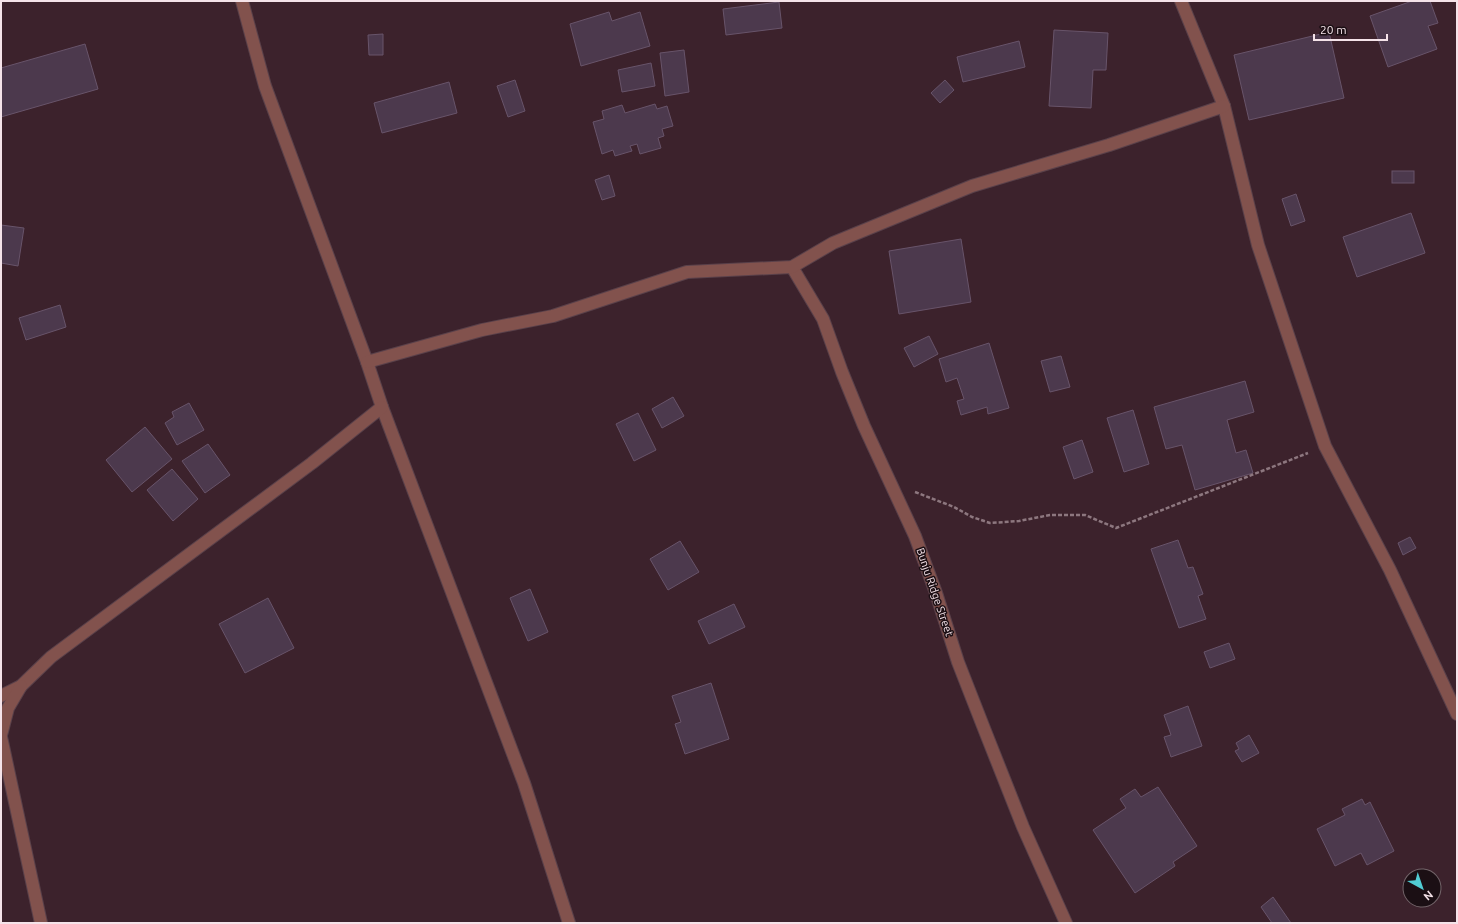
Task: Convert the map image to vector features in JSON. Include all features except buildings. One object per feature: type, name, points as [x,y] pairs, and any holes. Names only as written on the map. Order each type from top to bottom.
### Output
[{"type":"street","points":[[242,1],[265,86],[367,362],[382,407],[524,783],[570,923]]},
{"type":"street","points":[[1181,1],[1224,106],[1258,245],[1325,446],[1390,570],[1457,714]]},
{"type":"street","points":[[367,362],[482,330],[553,316],[687,272],[792,267],[832,242],[972,186],[1109,145],[1224,106]]},
{"type":"street","name":"Bunju Ridge Street","points":[[792,267],[823,319],[842,372],[864,426],[918,543],[958,662],[1023,828],[1066,923]]},
{"type":"street","points":[[42,923],[1,736],[8,708],[21,686],[51,657],[312,463],[382,407]]},
{"type":"street","points":[[1,696],[21,686]]},
{"type":"path","points":[[892,484],[954,507],[972,517],[990,523],[1019,521],[1050,515],[1085,515],[1116,528],[1325,446]]}]
